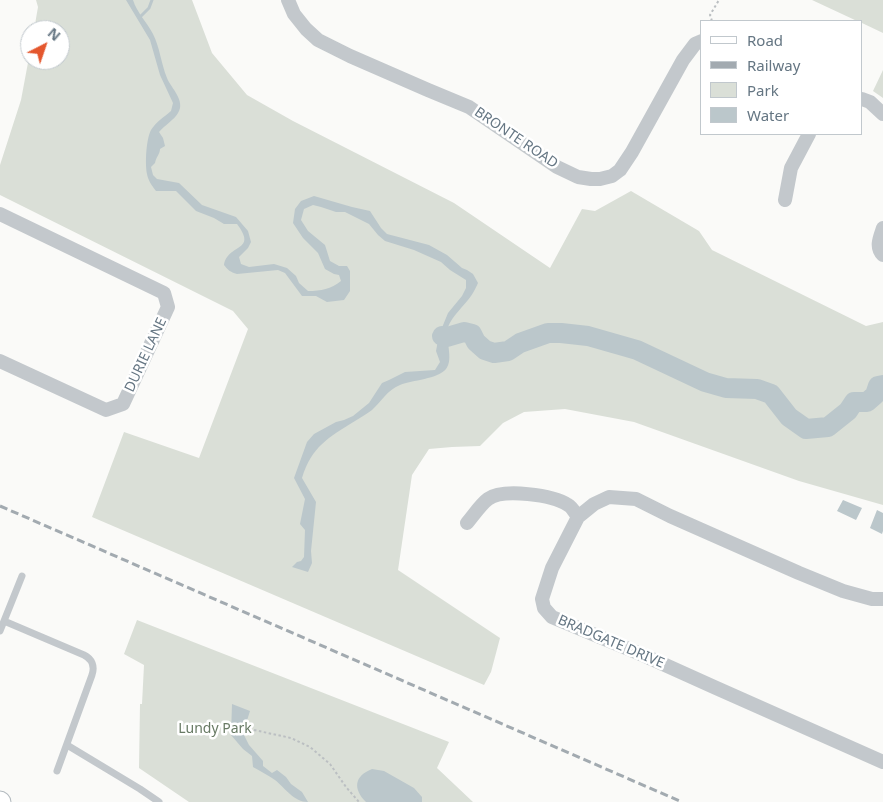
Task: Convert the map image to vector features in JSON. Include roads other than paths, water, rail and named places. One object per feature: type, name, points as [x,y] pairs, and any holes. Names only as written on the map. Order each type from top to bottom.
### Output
[{"type":"street","name":"BRONTE ROAD","points":[[288,0],[294,14],[318,40],[359,60],[469,107],[557,167],[578,177],[591,180],[612,176],[620,170],[683,60],[695,44],[700,41]]},
{"type":"street","points":[[863,99],[870,102],[883,114]]},
{"type":"street","points":[[786,200],[791,168],[808,135]]},
{"type":"street","name":"DURIE LANE","points":[[0,214],[8,216],[164,293],[168,307],[123,404],[106,410],[0,361]]},
{"type":"street","points":[[883,228],[878,241],[879,250],[883,255]]},
{"type":"street","points":[[467,523],[487,499],[496,495],[529,494],[554,498],[570,505],[578,517]]},
{"type":"street","name":"BRADGATE DRIVE","points":[[882,760],[552,617],[544,608],[542,599],[552,568],[578,517],[594,504],[609,497],[636,499],[808,577],[843,591],[872,599],[883,599]]},
{"type":"lane","points":[[0,630],[22,576]]},
{"type":"lane","points":[[4,621],[84,655],[91,660],[94,668],[57,771]]},
{"type":"lane","points":[[66,746],[159,802]]},
{"type":"water","points":[[126,0],[133,0],[153,34],[167,78],[180,104],[177,115],[159,132],[165,146],[160,149],[155,163],[151,167],[153,175],[157,179],[179,183],[202,205],[236,217],[248,231],[251,242],[239,257],[241,264],[249,267],[274,264],[287,268],[308,291],[326,289],[341,281],[339,275],[325,269],[318,253],[303,238],[293,223],[295,209],[301,201],[314,196],[370,211],[387,234],[429,245],[447,255],[462,268],[473,274],[478,283],[448,327],[449,360],[446,369],[437,375],[395,387],[372,410],[329,438],[316,450],[311,458],[302,478],[316,502],[311,551],[312,563],[308,572],[292,567],[304,557],[305,530],[300,524],[305,499],[294,478],[307,442],[314,434],[336,422],[353,416],[369,403],[382,383],[405,372],[435,370],[440,362],[436,351],[439,335],[448,313],[466,288],[466,280],[441,262],[414,250],[385,241],[369,224],[345,212],[336,212],[313,205],[304,209],[301,220],[308,231],[325,245],[330,261],[339,266],[347,266],[350,271],[350,291],[344,300],[327,302],[316,296],[302,296],[285,273],[278,270],[237,274],[228,270],[224,265],[227,258],[240,247],[244,239],[243,233],[237,224],[224,224],[196,211],[176,191],[156,191],[148,178],[146,158],[149,134],[155,124],[171,111],[173,103],[160,75],[150,40]]},
{"type":"water","points":[[843,500],[862,508],[856,520],[837,511]]},
{"type":"water","points":[[877,510],[883,513],[882,534],[870,528]]},
{"type":"water","points":[[232,704],[250,711],[243,733],[249,745],[263,761],[263,766],[272,773],[277,770],[286,777],[291,784],[302,792],[308,802],[298,800],[275,780],[253,767],[252,756],[231,735]]},
{"type":"water","points":[[372,769],[384,771],[414,788],[422,797],[422,802],[366,802],[357,788],[357,783],[362,775]]},
{"type":"waterway","points":[[140,17],[149,8],[152,0]]},
{"type":"waterway","points":[[442,336],[447,337],[464,332],[472,334],[476,342],[485,350],[494,353],[508,351],[520,343],[548,333],[588,336],[637,350],[705,382],[726,388],[757,389],[771,394],[789,417],[806,429],[828,427],[848,411],[854,402],[867,402],[875,395],[878,386],[883,385]]},
{"type":"railway","points":[[0,506],[682,802]]},
{"type":"park label","name":"Lundy Park","points":[[215,729]]}]
